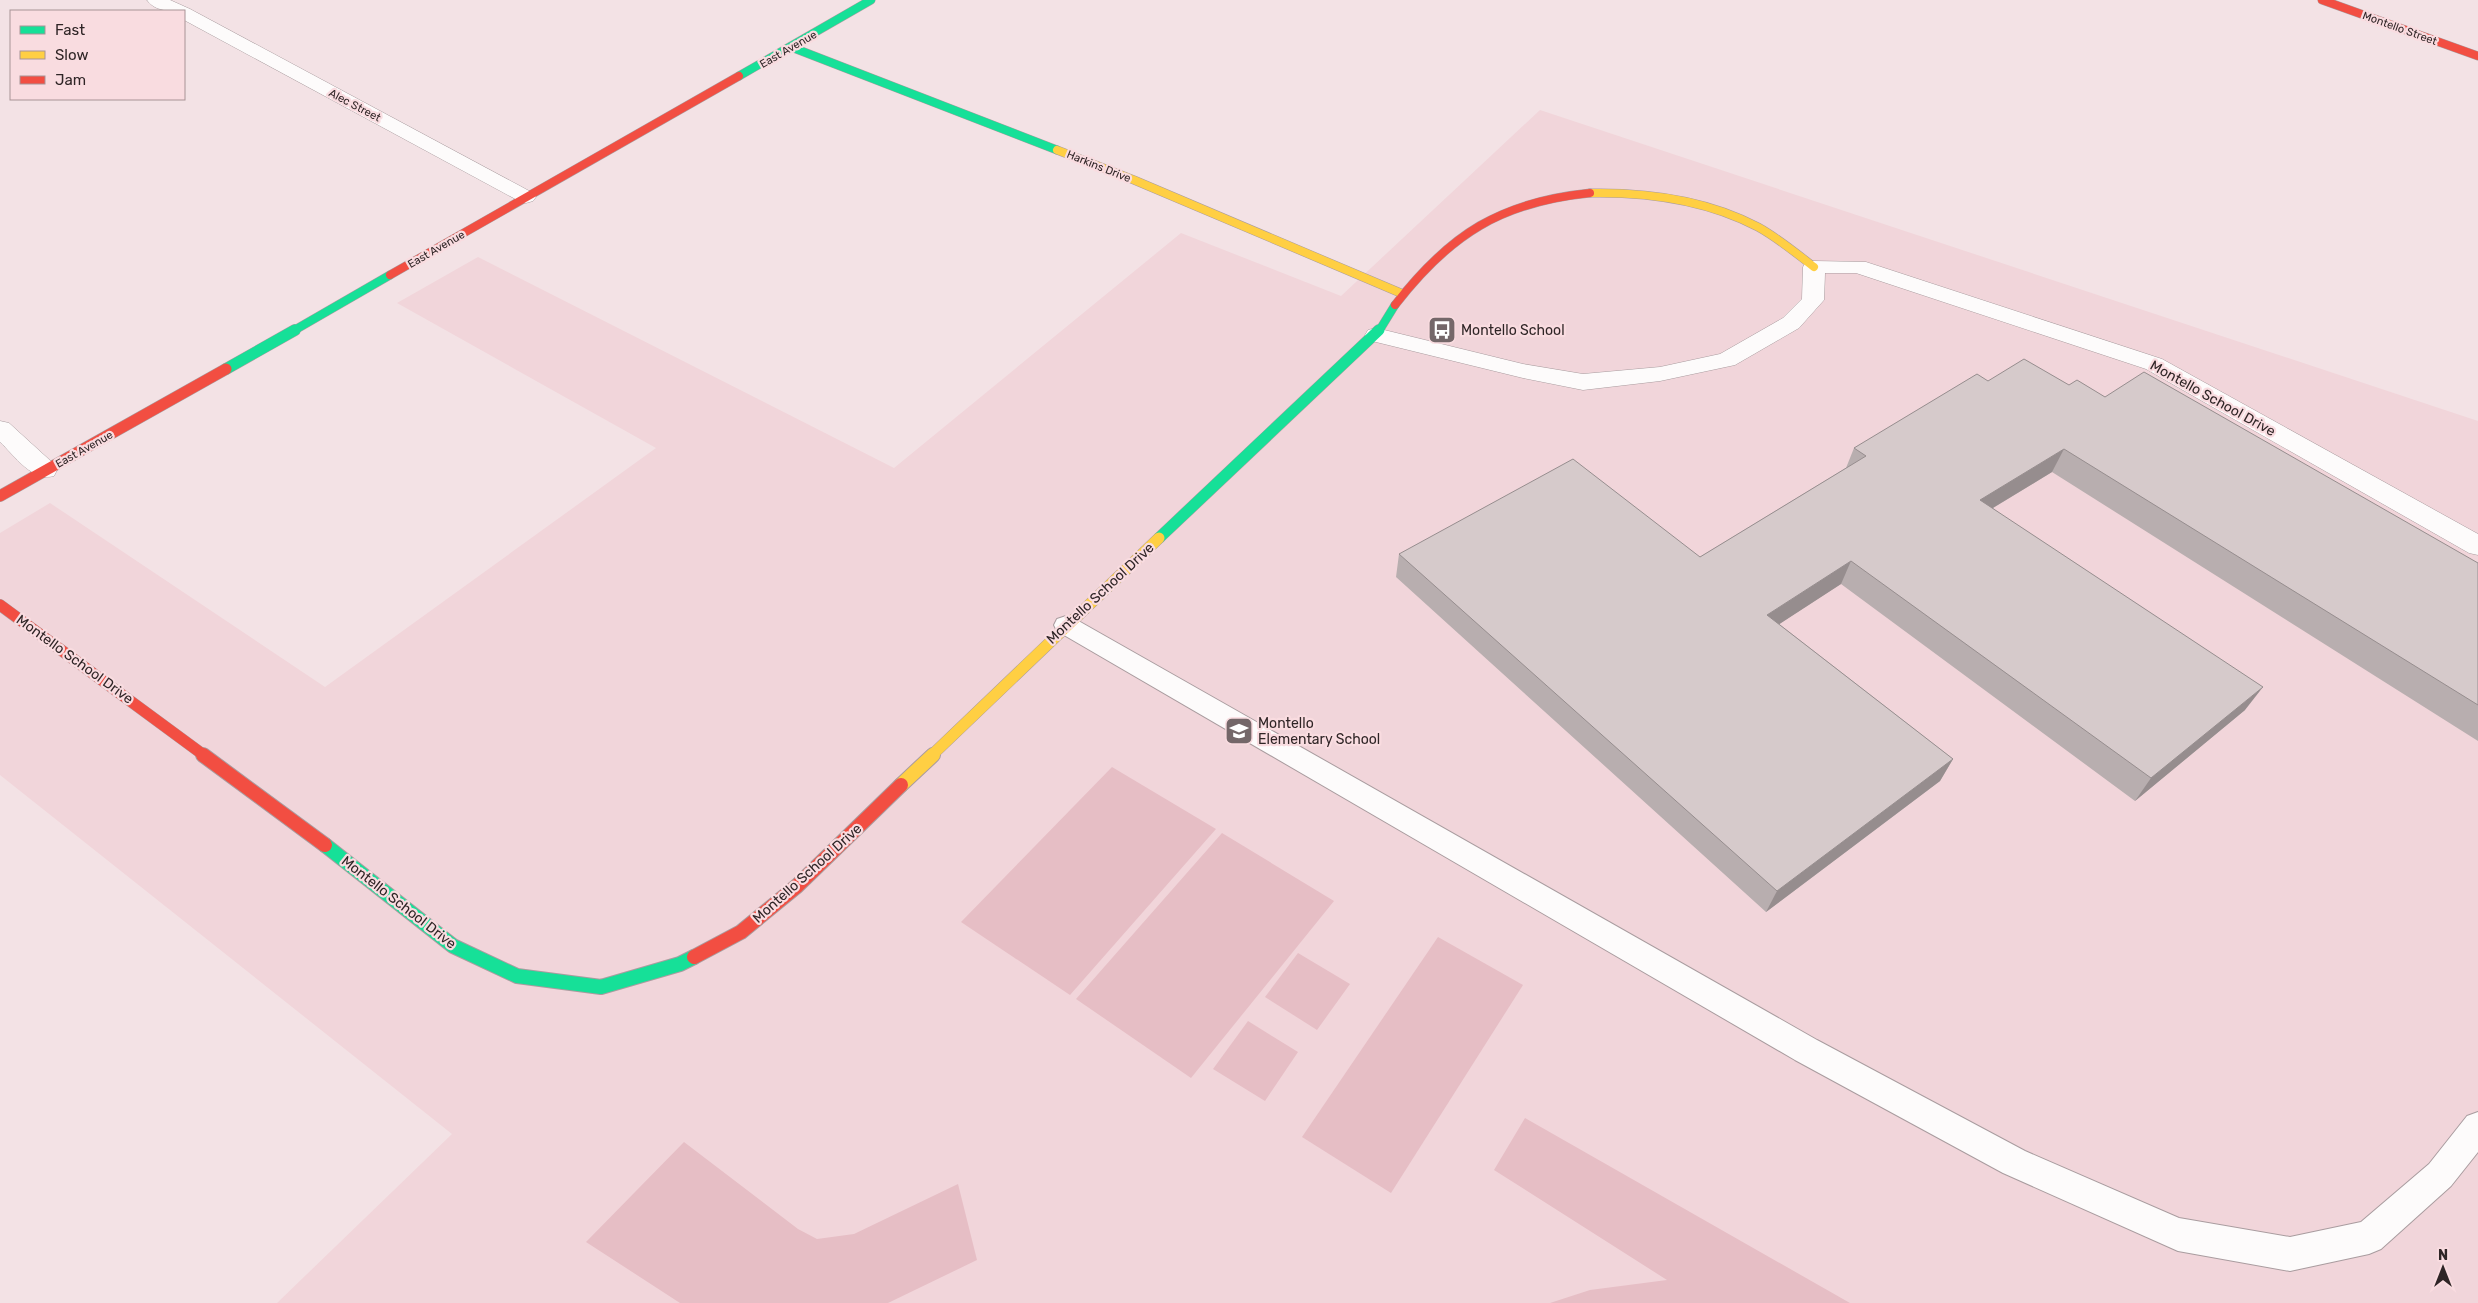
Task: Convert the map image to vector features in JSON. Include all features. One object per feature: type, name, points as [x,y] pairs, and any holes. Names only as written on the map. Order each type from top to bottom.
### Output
[{"type":"street","points":[[156,0],[178,10]]},
{"type":"street","name":"East Avenue","points":[[0,496],[211,378],[871,0]]},
{"type":"street","name":"Montello Street","points":[[2322,0],[2478,56]]},
{"type":"street","name":"Alec Street","points":[[185,14],[526,197]]},
{"type":"street","name":"Harkins Drive","points":[[791,47],[1134,180],[1403,294]]},
{"type":"street","name":"Montello School Drive","points":[[0,605],[338,855],[453,946],[517,976],[600,986],[680,964],[741,932],[797,886],[1066,625],[1376,335],[1403,294],[1456,242],[1490,217],[1531,201],[1587,192],[1646,194],[1692,204],[1747,222],[1781,242],[1814,267],[1858,267],[2154,364],[2478,546]]},
{"type":"street","points":[[1376,335],[1523,372],[1583,382],[1660,374],[1727,360],[1791,323],[1814,300],[1814,267]]},
{"type":"street","points":[[0,429],[45,470]]},
{"type":"lane","points":[[1066,625],[1815,1054],[2014,1162],[2178,1234],[2290,1254],[2369,1237],[2440,1175],[2478,1128]]},
{"type":"shaded area","name":"Montello Elementary School","points":[[1540,110],[2478,421],[2478,1303],[277,1303],[452,1134],[0,775],[0,533],[50,503],[325,687],[656,448],[397,303],[478,257],[894,468],[1181,233],[1341,296]]},
{"type":"shaded area","points":[[1112,767],[1216,829],[1070,995],[961,922]]},
{"type":"shaded area","points":[[1222,833],[1334,901],[1191,1078],[1076,999]]},
{"type":"shaded area","points":[[1438,937],[1523,985],[1391,1193],[1302,1137]]},
{"type":"shaded area","points":[[1298,953],[1350,984],[1317,1030],[1265,997]]},
{"type":"shaded area","points":[[1248,1021],[1298,1052],[1265,1101],[1213,1069]]},
{"type":"shaded area","points":[[1525,1118],[1850,1303],[1550,1303],[1590,1290],[1667,1280],[1494,1170]]},
{"type":"shaded area","points":[[684,1142],[798,1229],[817,1239],[854,1234],[958,1184],[977,1260],[888,1303],[680,1303],[586,1242]]},
{"type":"building","points":[[2024,359],[2069,385],[2077,380],[2105,397],[2144,372],[2478,563],[2478,705],[2064,449],[1980,500],[2263,687],[2151,778],[1851,561],[1767,615],[1953,759],[1777,891],[1399,554],[1573,459],[1700,557],[1866,456],[1854,448],[1977,374],[1988,381]]},
{"type":"traffic: fast","points":[[739,76],[871,0]]},
{"type":"traffic: fast","points":[[791,47],[1057,150]]},
{"type":"traffic: fast","points":[[226,369],[390,275]]},
{"type":"traffic: fast","points":[[1159,538],[1376,335],[1395,305]]},
{"type":"traffic: fast","points":[[325,845],[453,946],[517,976],[601,987],[680,964],[694,957]]},
{"type":"traffic: slow","points":[[1057,150],[1134,180],[1403,294]]},
{"type":"traffic: slow","points":[[1590,193],[1650,195],[1711,208],[1765,231],[1814,267]]},
{"type":"traffic: slow","points":[[901,785],[1159,538]]},
{"type":"traffic: jam","points":[[2322,0],[2478,56]]},
{"type":"traffic: jam","points":[[390,275],[739,76]]},
{"type":"traffic: jam","points":[[1395,305],[1413,281],[1434,260],[1455,241],[1479,225],[1531,203],[1560,196],[1590,193]]},
{"type":"traffic: jam","points":[[0,496],[226,369]]},
{"type":"traffic: jam","points":[[0,605],[325,845]]},
{"type":"traffic: jam","points":[[694,957],[741,932],[797,886],[901,785]]},
{"type":"place","name":"Montello School","points":[[1442,330]]},
{"type":"place","name":"Montello Elementary School","points":[[1239,731]]}]
